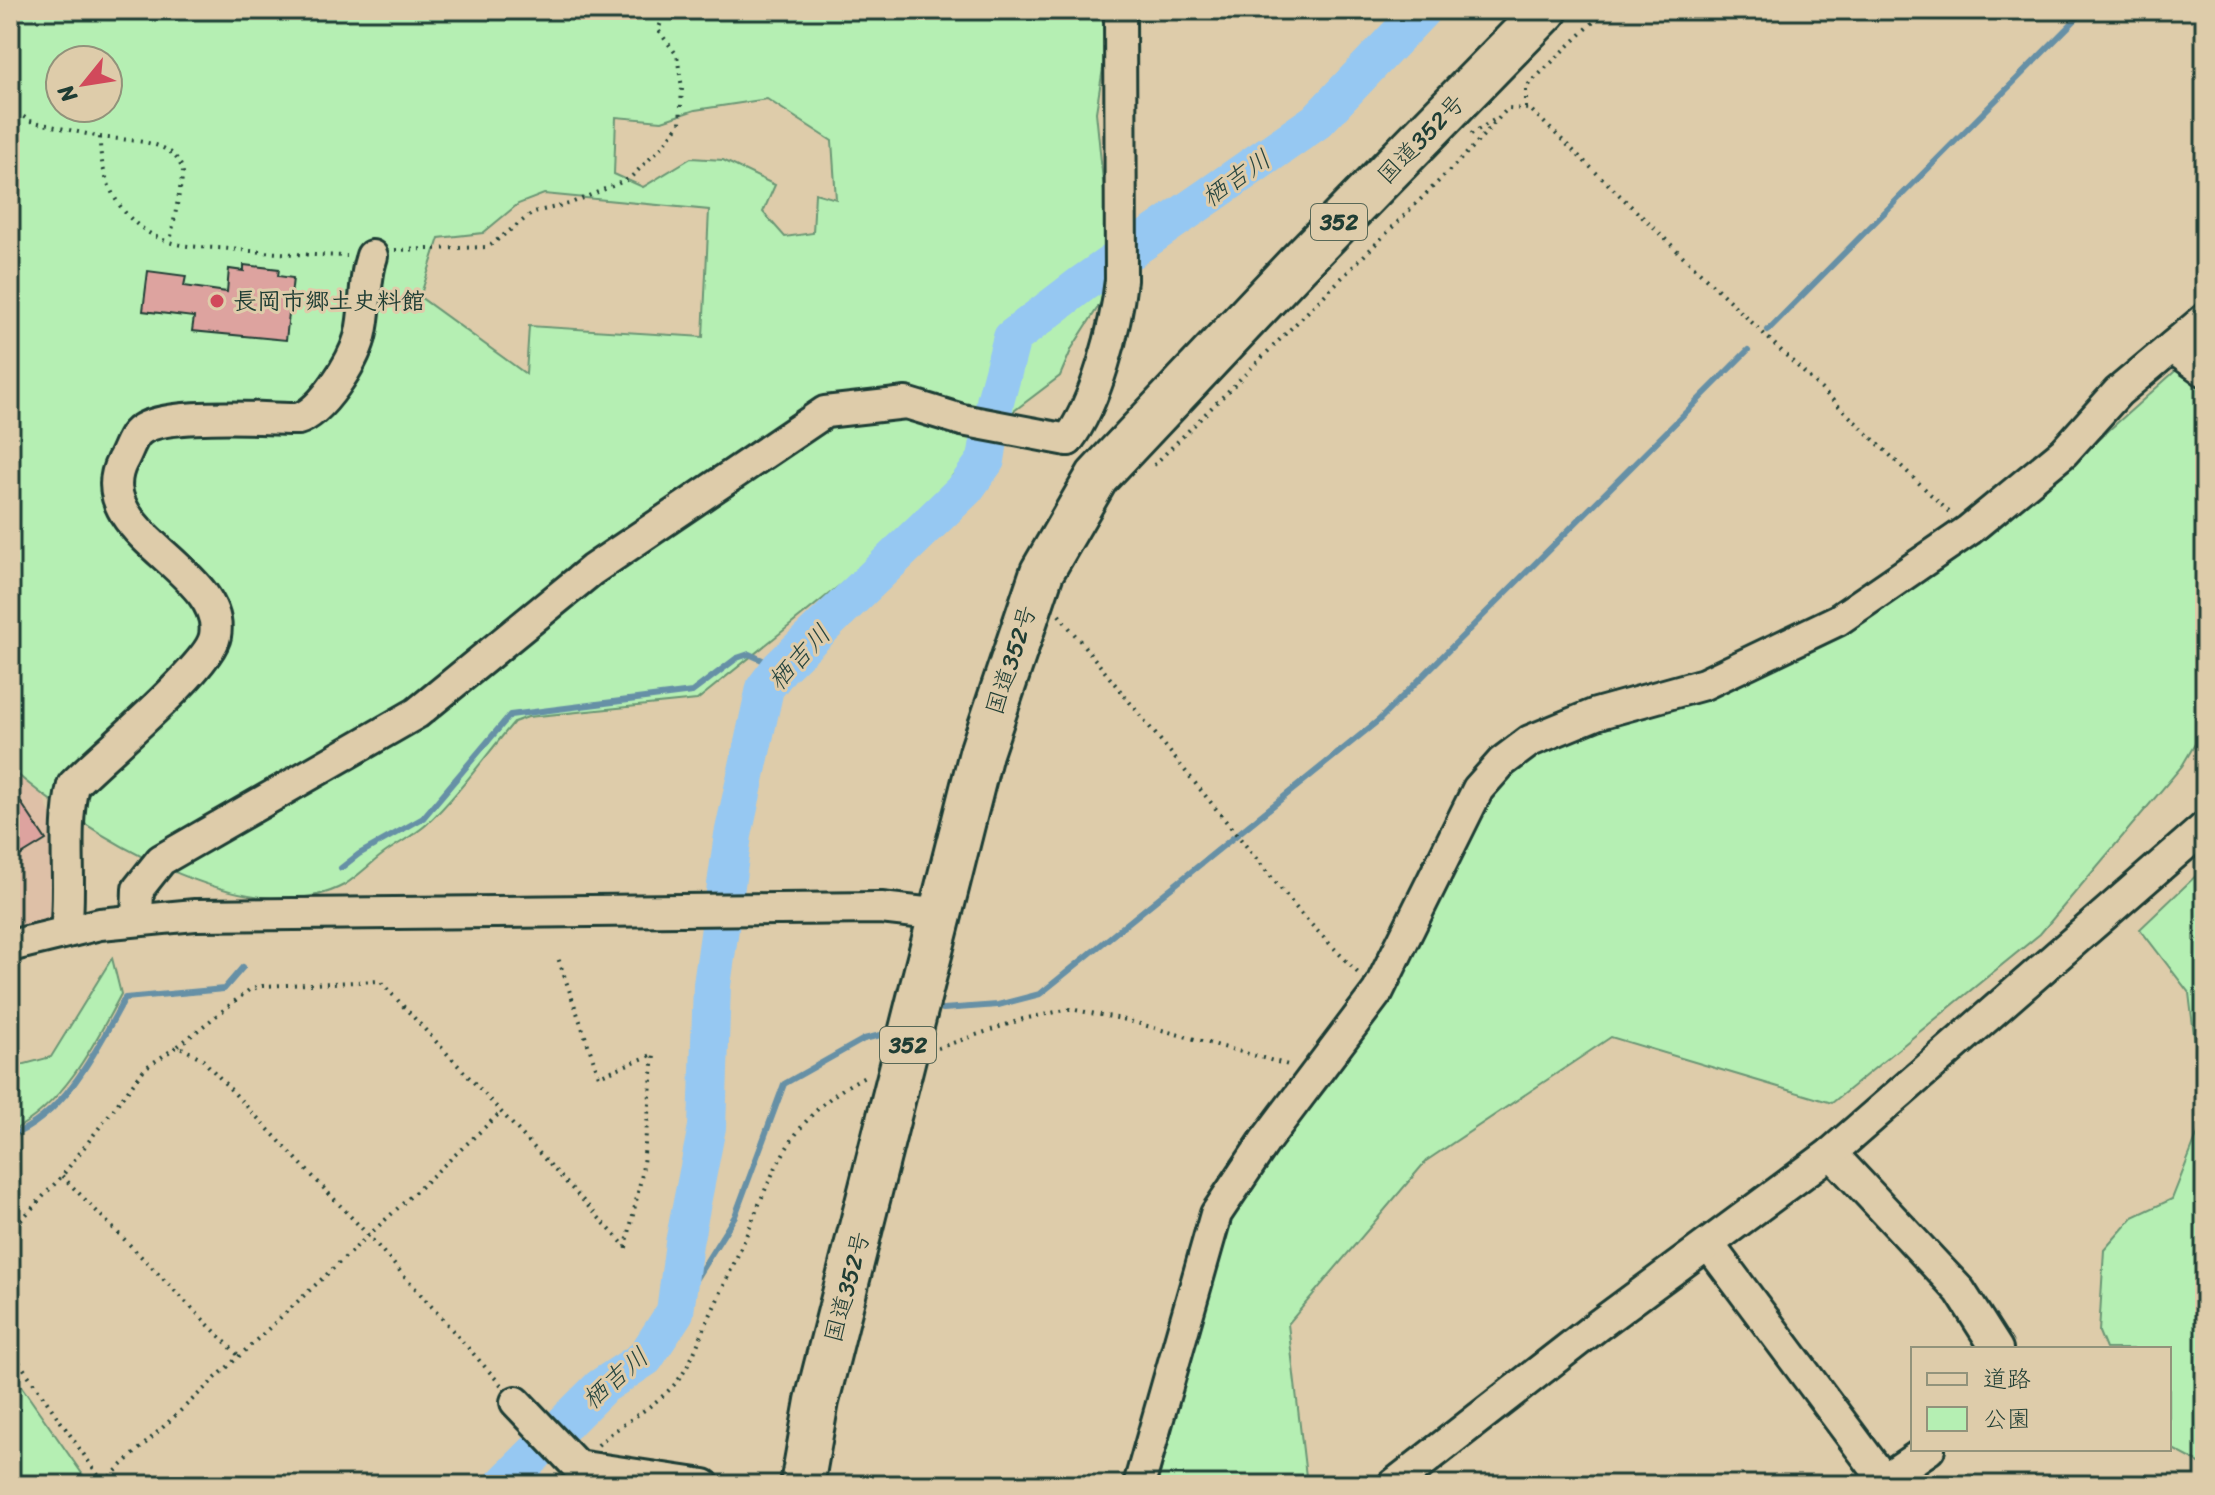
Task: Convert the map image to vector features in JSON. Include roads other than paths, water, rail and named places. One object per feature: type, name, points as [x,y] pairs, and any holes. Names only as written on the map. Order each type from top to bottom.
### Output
[{"type":"highway","name":"国道352号","points":[[802,1485],[817,1401],[981,753],[1042,611],[1042,572],[1097,477],[1297,265],[1546,10]]},
{"type":"street","points":[[1068,440],[1082,421],[1118,308],[1121,280],[1118,219],[1120,10]]},
{"type":"street","points":[[66,931],[70,868],[67,813],[73,785],[200,663],[215,638],[216,614],[192,583],[127,517],[115,497],[117,472],[136,434],[150,425],[171,421],[298,419],[311,415],[332,390],[360,338],[367,270],[372,256]]},
{"type":"street","points":[[1139,1485],[1216,1214],[1378,991],[1478,789],[1502,762],[1530,741],[1596,714],[1704,684],[1838,620],[1969,530],[2064,452],[2118,392],[2190,361],[2205,319]]},
{"type":"street","points":[[137,919],[138,889],[161,860],[417,713],[592,570],[825,412],[906,403],[962,420],[1068,440],[1097,477]]},
{"type":"street","points":[[1393,1485],[1597,1326],[1831,1153],[2205,827]]},
{"type":"street","points":[[10,946],[66,931],[137,919],[759,908],[881,908],[942,915]]},
{"type":"street","points":[[1831,1153],[1960,1291],[1996,1347]]},
{"type":"street","points":[[1709,1245],[1882,1483],[1926,1451]]},
{"type":"street","points":[[516,1402],[573,1463],[704,1485]]},
{"type":"waterway","name":"栖吉川","points":[[503,1485],[601,1387],[645,1358],[675,1312],[684,1243],[707,1127],[712,985],[733,835],[765,688],[780,668],[966,488],[986,460],[995,402],[1012,338],[1082,284],[1317,121],[1422,10]]},
{"type":"waterway","points":[[1768,330],[2085,10]]},
{"type":"waterway","points":[[943,1009],[998,1005],[1040,994],[1379,720],[1748,350]]},
{"type":"waterway","points":[[341,868],[359,854],[423,818],[510,715],[692,692],[737,658],[749,654],[780,668]]},
{"type":"waterway","points":[[10,1136],[30,1126],[64,1096],[92,1058],[125,998],[224,989],[243,967]]},
{"type":"waterway","points":[[675,1312],[735,1216],[784,1084],[864,1039],[885,1034]]},
{"type":"place","name":"長岡市郷土史料館","points":[[217,301]]}]
